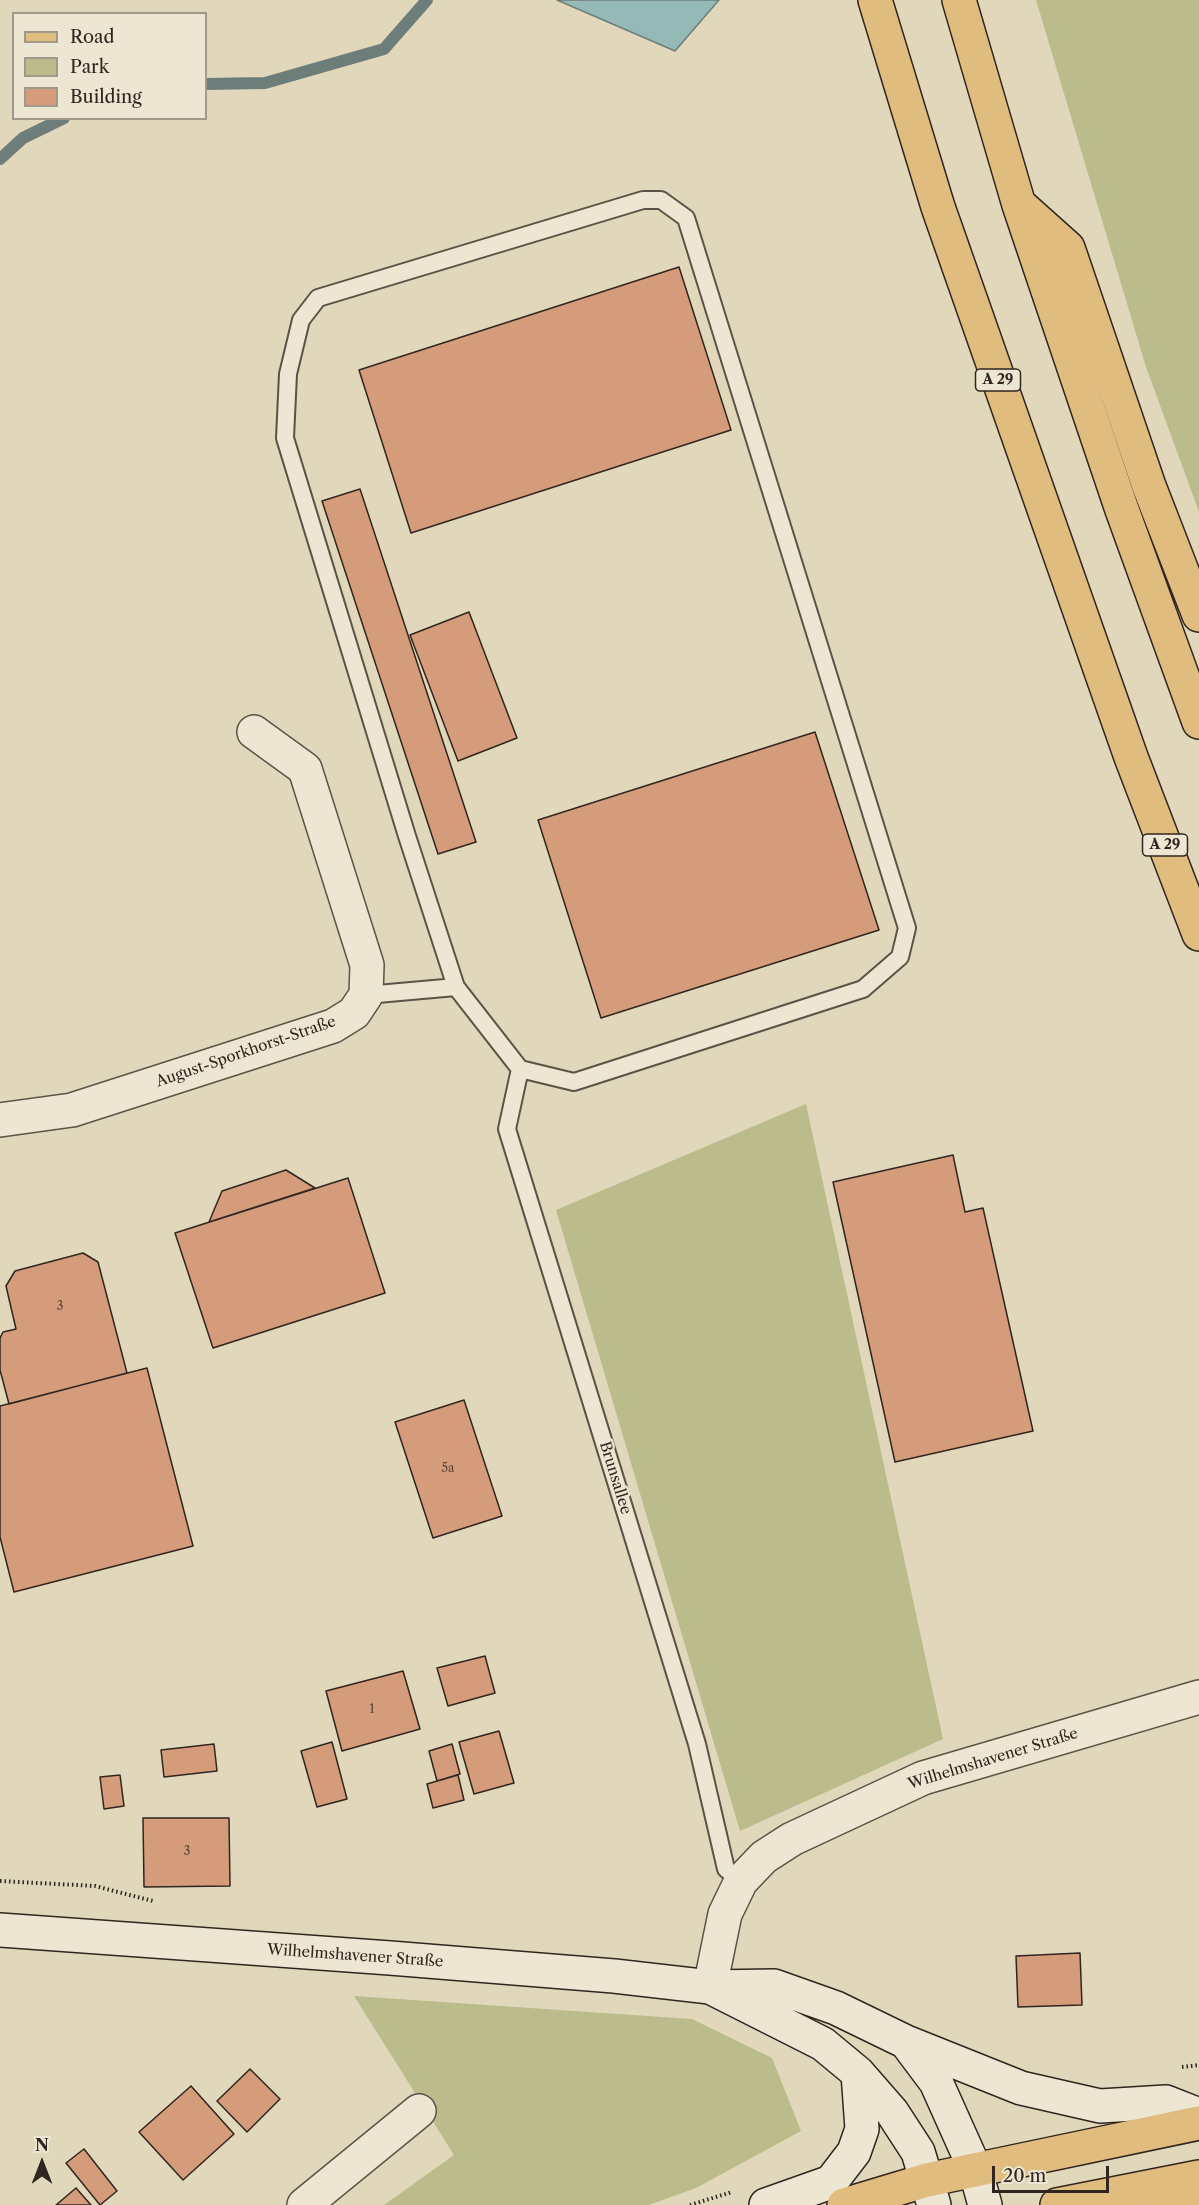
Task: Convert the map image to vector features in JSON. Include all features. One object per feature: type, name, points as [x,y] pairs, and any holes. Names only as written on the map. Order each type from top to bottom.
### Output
[{"type":"main road","name":"A 29","points":[[875,0],[942,218],[1131,757],[1199,934]]},
{"type":"main road","points":[[959,0],[1019,205],[1121,507],[1199,722]]},
{"type":"main road","points":[[1019,205],[1068,248],[1149,486],[1199,615]]},
{"type":"main road","points":[[844,2205],[931,2192],[975,2169],[1199,2123]]},
{"type":"main road","points":[[1056,2205],[1199,2177]]},
{"type":"main road","points":[[1159,2205],[1199,2196]]},
{"type":"street","points":[[254,732],[305,768],[366,965],[366,995]]},
{"type":"street","name":"August-Sporkhorst-Straße","points":[[0,1120],[72,1110],[333,1026],[354,1013],[366,995]]},
{"type":"street","name":"Wilhelmshavener Straße","points":[[710,1987],[725,1914],[741,1881],[764,1857],[792,1839],[923,1778],[1199,1697]]},
{"type":"street","name":"Wilhelmshavener Straße","points":[[0,1930],[390,1958],[614,1976],[710,1987],[774,1986],[837,2008],[906,2042],[936,2082],[975,2169],[986,2205]]},
{"type":"street","name":"Wilhelmshavener Straße","points":[[710,1987],[823,2044],[858,2073],[892,2112],[918,2152],[931,2192]]},
{"type":"street","points":[[906,2042],[1021,2088],[1100,2106],[1166,2102],[1199,2115]]},
{"type":"street","points":[[766,2205],[831,2182],[854,2152],[862,2129],[858,2073]]},
{"type":"street","points":[[304,2205],[419,2111]]},
{"type":"lane","points":[[643,201],[662,201],[687,218],[907,928],[900,957],[863,989],[574,1082],[520,1069],[456,987],[285,438],[288,374],[301,320],[318,298],[643,201]]},
{"type":"lane","points":[[366,995],[456,987]]},
{"type":"lane","name":"Brunsallee","points":[[520,1069],[507,1129],[697,1744],[726,1869],[741,1881]]},
{"type":"green space","points":[[1036,0],[1199,0],[1199,512],[1146,367]]},
{"type":"green space","points":[[806,1104],[943,1739],[740,1831],[556,1210]]},
{"type":"green space","points":[[354,1996],[692,2019],[772,2058],[801,2131],[696,2188],[649,2205],[384,2205],[454,2155]]},
{"type":"water","points":[[557,0],[719,0],[675,51]]},
{"type":"building","points":[[679,267],[731,430],[411,533],[359,370]]},
{"type":"building","points":[[360,489],[476,842],[438,854],[322,501]]},
{"type":"building","points":[[469,612],[517,738],[458,761],[410,635]]},
{"type":"building","points":[[815,732],[879,930],[601,1018],[538,820]]},
{"type":"building","points":[[953,1155],[965,1212],[983,1208],[1033,1431],[895,1462],[833,1182]]},
{"type":"building","points":[[286,1170],[315,1188],[209,1222],[222,1191]]},
{"type":"building","points":[[348,1178],[385,1293],[213,1348],[175,1233]]},
{"type":"building","points":[[83,1253],[98,1262],[127,1373],[9,1404],[0,1370],[0,1338],[3,1332],[16,1329],[6,1286],[15,1271]]},
{"type":"building","points":[[147,1368],[193,1546],[14,1592],[0,1537],[0,1406]]},
{"type":"building","points":[[464,1400],[502,1516],[433,1538],[395,1422]]},
{"type":"building","points":[[485,1656],[495,1693],[448,1706],[437,1668]]},
{"type":"building","points":[[403,1671],[420,1729],[342,1751],[326,1691]]},
{"type":"building","points":[[499,1731],[514,1783],[474,1794],[459,1742]]},
{"type":"building","points":[[332,1742],[347,1799],[317,1807],[301,1751]]},
{"type":"building","points":[[214,1744],[217,1771],[164,1777],[161,1750]]},
{"type":"building","points":[[452,1744],[460,1774],[437,1781],[429,1751]]},
{"type":"building","points":[[120,1775],[124,1806],[104,1809],[100,1777]]},
{"type":"building","points":[[458,1775],[464,1800],[433,1808],[427,1784]]},
{"type":"building","points":[[143,1818],[229,1818],[230,1886],[144,1887]]},
{"type":"building","points":[[1080,1953],[1082,2005],[1018,2007],[1016,1956]]},
{"type":"building","points":[[250,2069],[280,2099],[247,2132],[217,2101]]},
{"type":"building","points":[[191,2086],[234,2134],[183,2180],[139,2132]]},
{"type":"building","points":[[84,2149],[117,2191],[100,2205],[66,2163]]},
{"type":"building","points":[[76,2188],[91,2205],[56,2205]]},
{"type":"waterway","points":[[207,84],[265,83],[384,49],[427,0]]},
{"type":"waterway","points":[[0,159],[23,138],[60,120]]}]
